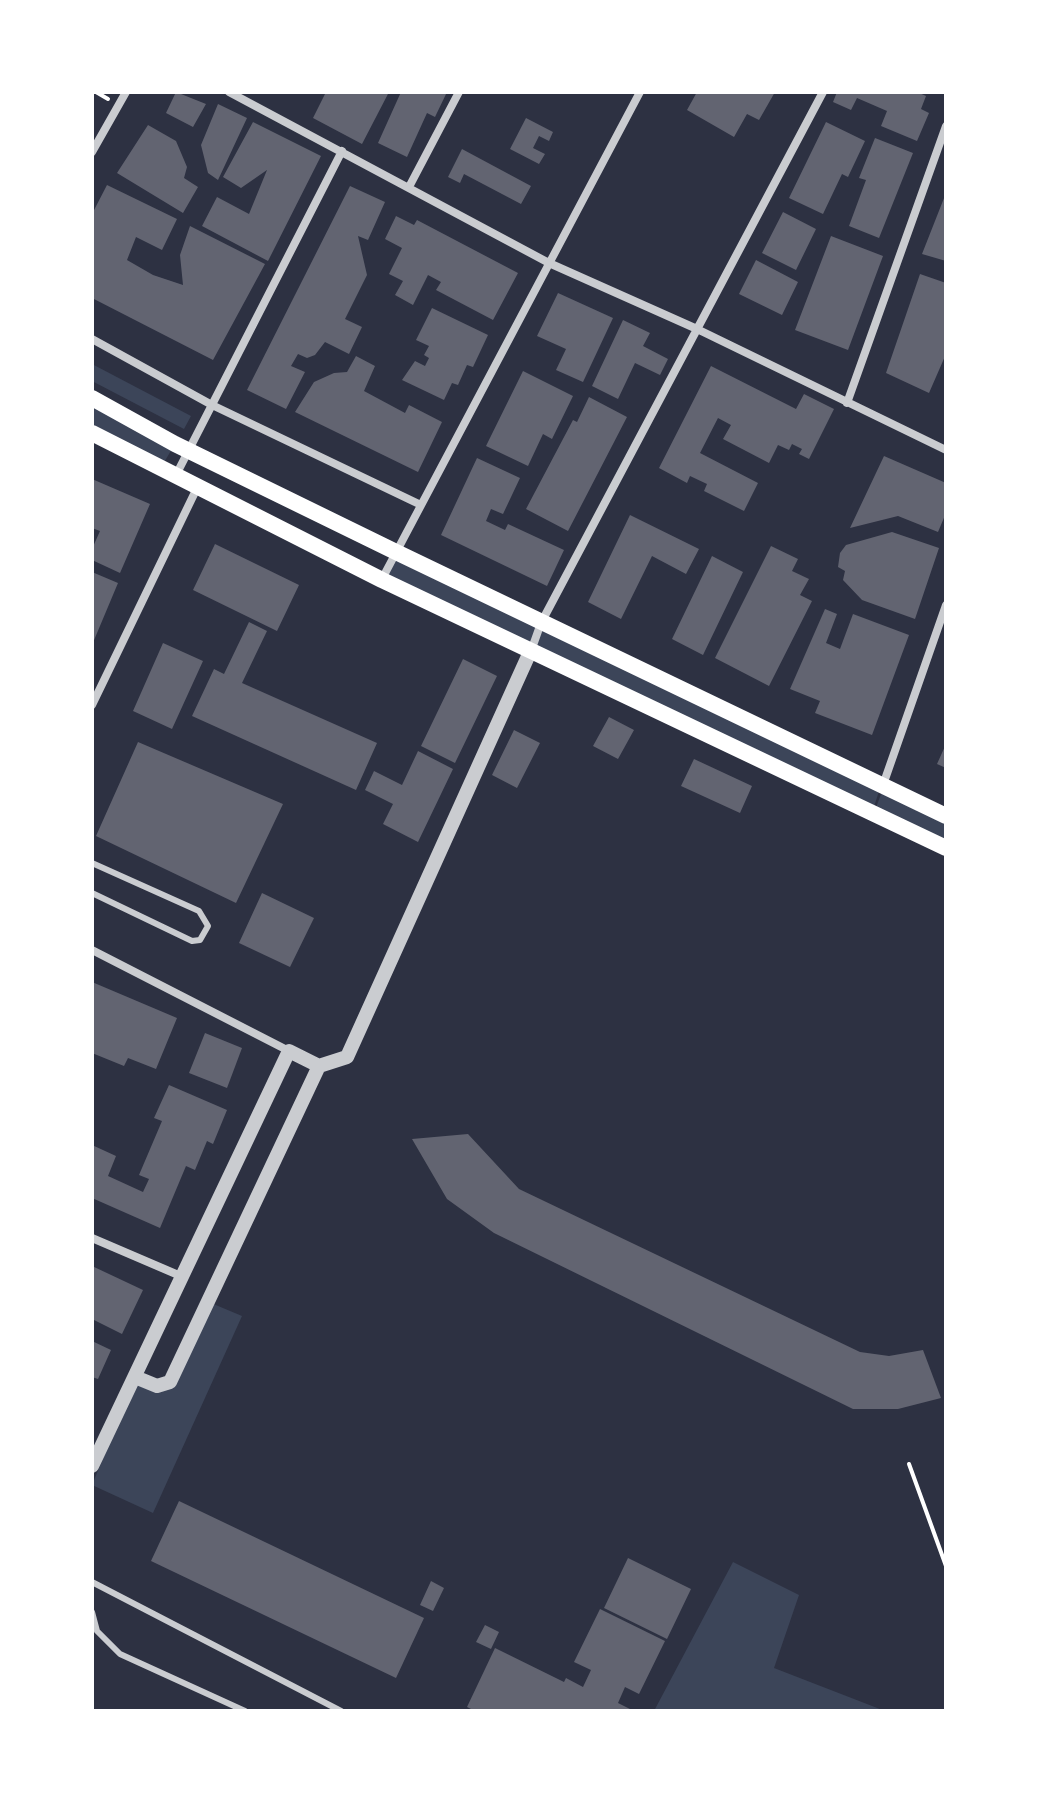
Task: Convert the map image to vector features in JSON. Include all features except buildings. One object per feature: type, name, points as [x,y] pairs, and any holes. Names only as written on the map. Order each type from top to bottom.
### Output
[{"type":"main road","points":[[92,398],[190,451],[541,623],[946,816]]},
{"type":"main road","points":[[92,433],[530,652],[946,848]]},
{"type":"street","points":[[92,152],[126,92]]},
{"type":"street","points":[[229,92],[549,263],[697,329],[946,450]]},
{"type":"street","points":[[409,187],[459,92]]},
{"type":"street","points":[[382,580],[640,92]]},
{"type":"street","points":[[92,950],[319,1066],[347,1057],[541,623],[823,92]]},
{"type":"street","points":[[847,403],[946,126]]},
{"type":"street","points":[[175,477],[342,151]]},
{"type":"street","points":[[92,339],[212,405],[421,505]]},
{"type":"street","points":[[92,705],[96,687],[197,488]]},
{"type":"street","points":[[883,785],[946,605]]},
{"type":"street","points":[[92,1466],[289,1051]]},
{"type":"street","points":[[135,1377],[157,1386],[170,1382],[319,1066]]},
{"type":"street","points":[[92,1238],[183,1277]]},
{"type":"lane","points":[[92,863],[199,911],[208,926],[200,940],[192,941],[92,893]]},
{"type":"lane","points":[[92,1582],[341,1711]]},
{"type":"lane","points":[[92,1612],[97,1631],[120,1654],[245,1711]]},
{"type":"path","points":[[909,1464],[946,1566]]},
{"type":"shaded area","points":[[92,364],[191,416],[184,429],[92,381]]},
{"type":"shaded area","points":[[92,398],[175,444],[160,469],[92,433]]},
{"type":"shaded area","points":[[396,554],[539,623],[530,651],[384,579]]},
{"type":"shaded area","points":[[542,624],[881,785],[872,813],[532,651]]},
{"type":"shaded area","points":[[884,786],[946,818],[946,847],[874,813]]},
{"type":"shaded area","points":[[211,1303],[242,1316],[153,1513],[92,1485],[136,1379],[171,1386]]},
{"type":"shaded area","points":[[733,1562],[799,1595],[774,1668],[885,1711],[654,1711]]}]
